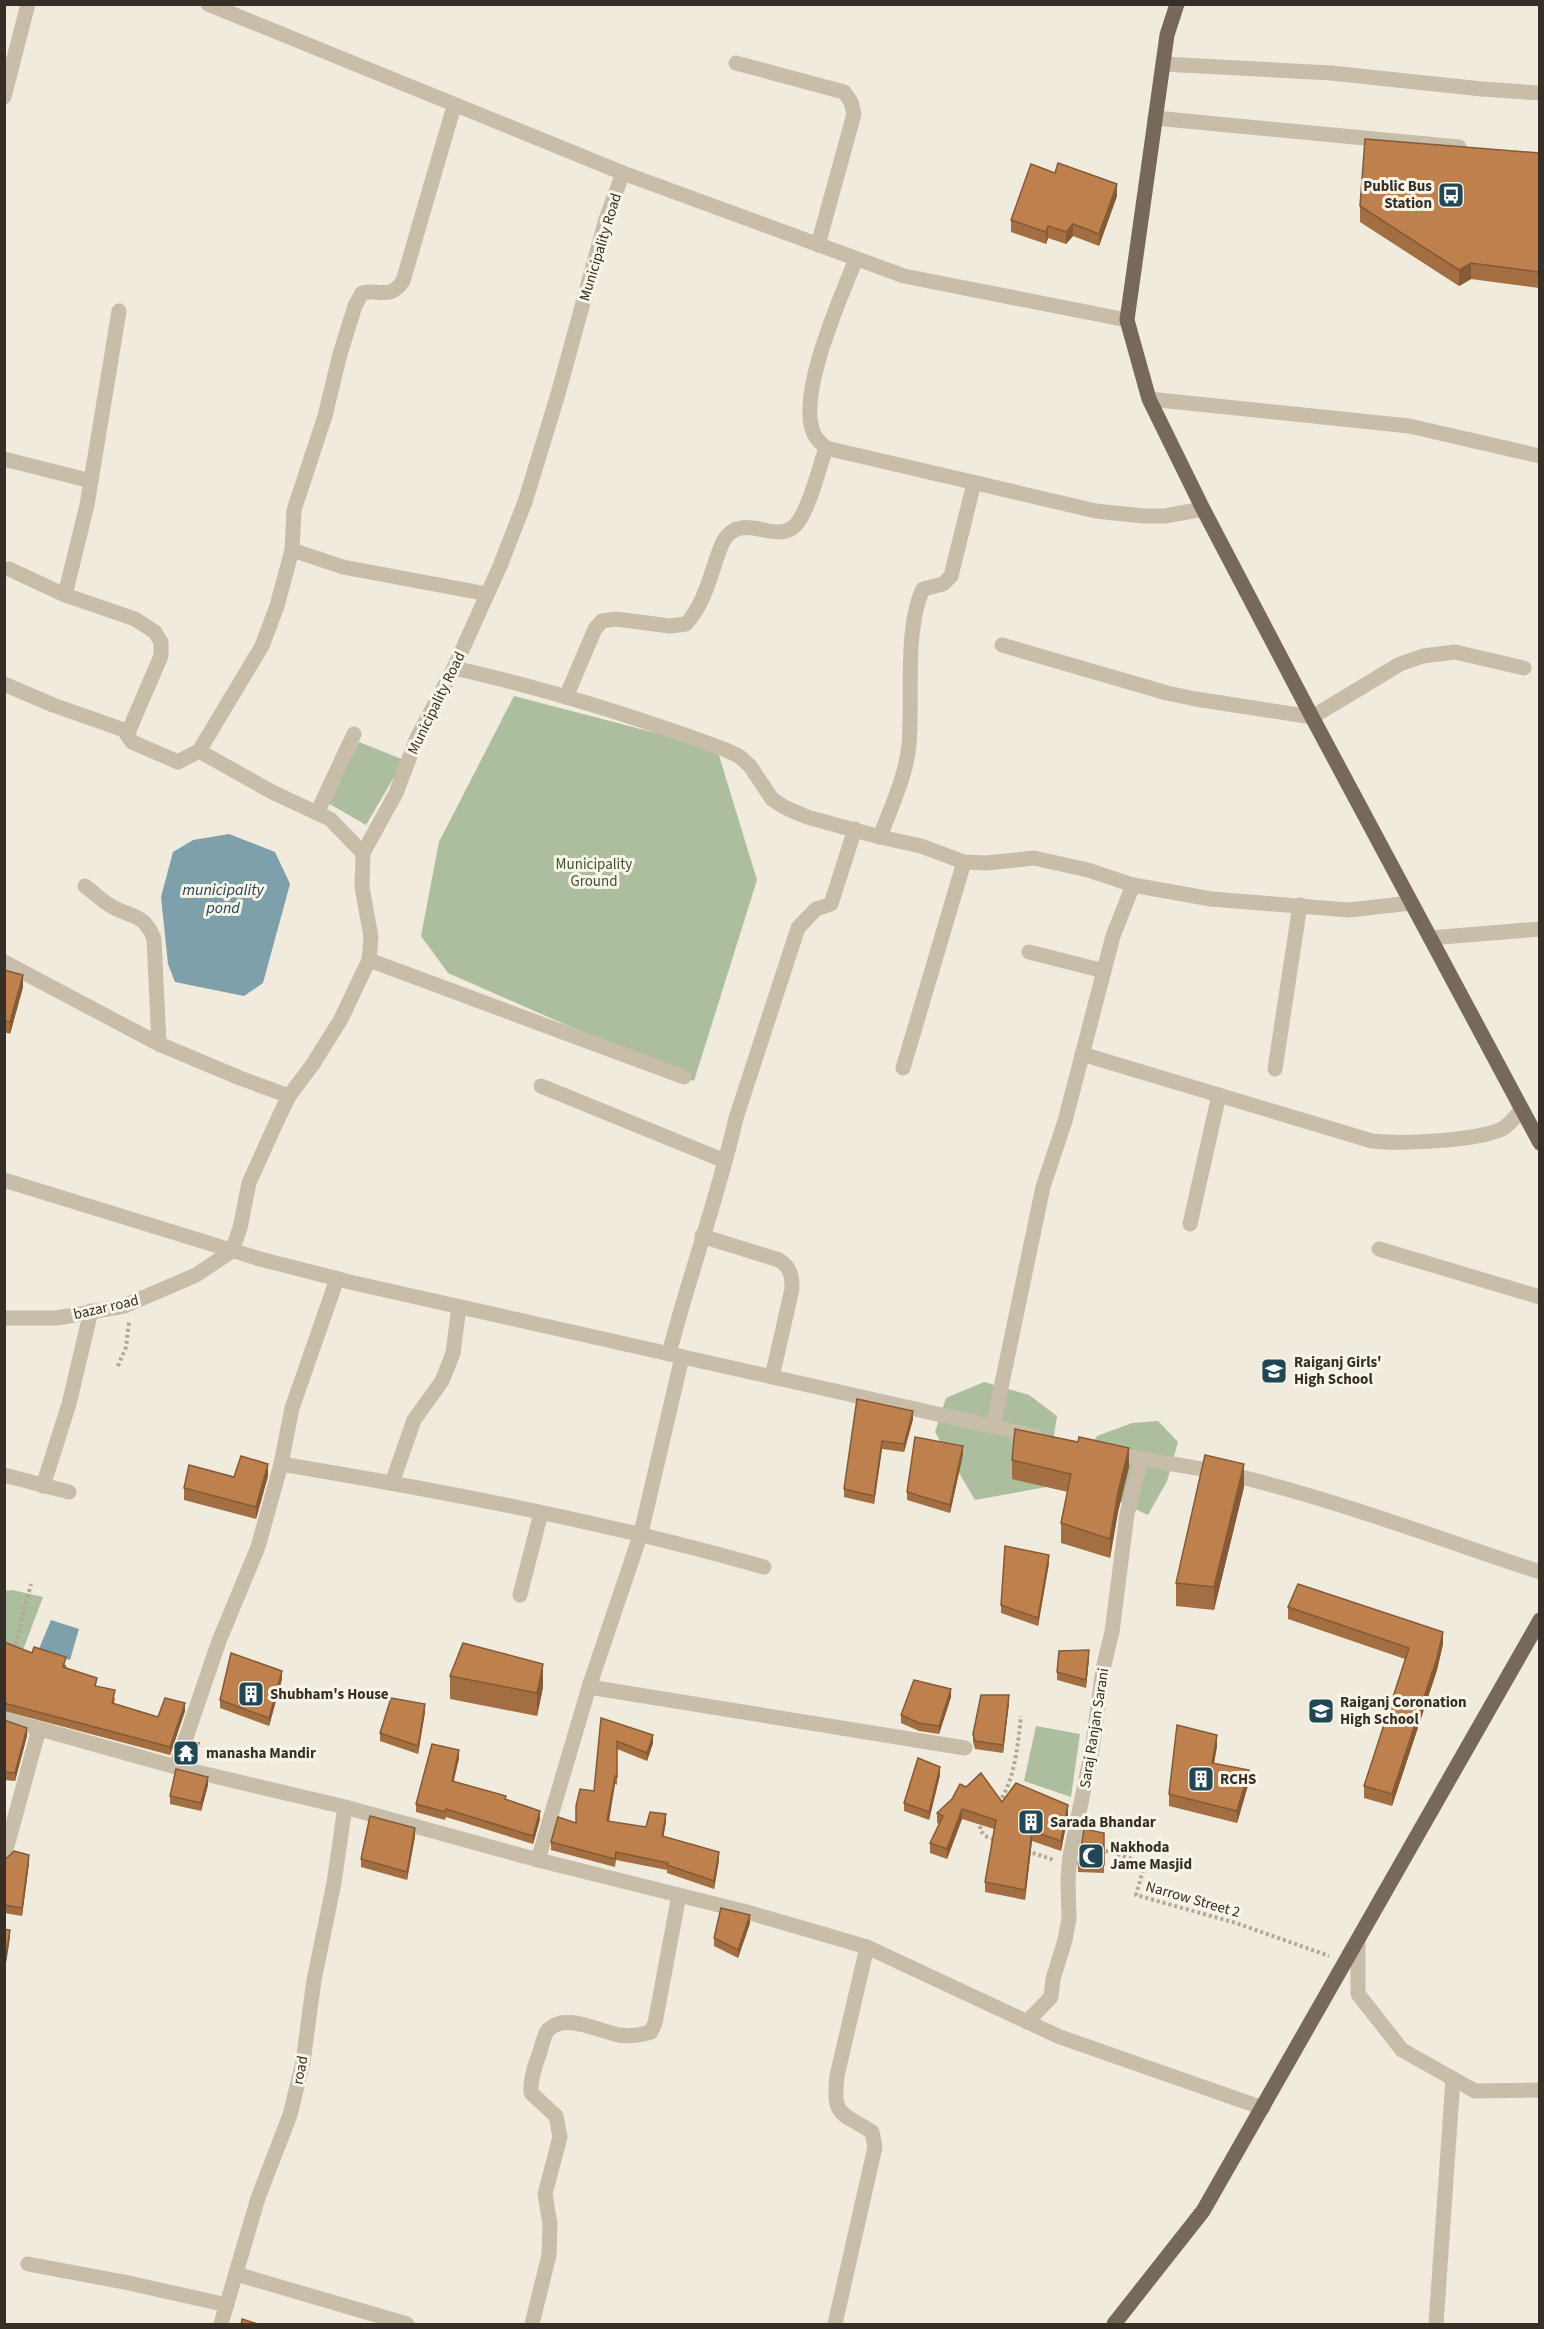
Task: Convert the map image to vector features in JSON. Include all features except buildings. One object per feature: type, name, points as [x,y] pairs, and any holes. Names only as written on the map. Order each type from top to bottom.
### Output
[{"type":"main road","points":[[1177,4],[1167,35],[1127,320],[1149,399],[1203,509],[1312,717],[1539,1143]]},
{"type":"main road","points":[[1114,2325],[1203,2211],[1539,1620]]},
{"type":"street","points":[[4,97],[28,4]]},
{"type":"street","points":[[208,4],[623,173],[904,276],[1127,320]]},
{"type":"street","points":[[736,63],[844,92],[851,102],[854,114],[818,245]]},
{"type":"street","points":[[1163,64],[1331,73],[1539,93]]},
{"type":"street","points":[[4,684],[53,705],[124,730],[132,742],[178,762],[199,751],[262,646],[277,606],[292,550],[294,510],[325,416],[340,354],[355,306],[362,293],[371,291],[386,293],[396,290],[403,281],[454,106]]},
{"type":"street","points":[[1155,118],[1476,148]]},
{"type":"street","name":"Municipality Road","points":[[232,1251],[240,1228],[249,1183],[289,1096],[337,1026],[357,989],[369,960],[371,937],[362,886],[363,853],[396,793],[417,738],[454,668],[525,502],[558,394],[606,219],[623,173]]},
{"type":"street","points":[[856,259],[830,325],[810,392],[809,414],[814,435],[826,448],[1107,512],[1166,516],[1203,509]]},
{"type":"street","points":[[65,595],[87,505],[119,311]]},
{"type":"street","points":[[1149,399],[1409,426],[1539,456]]},
{"type":"street","points":[[566,697],[595,629],[602,621],[616,619],[670,626],[686,624],[698,611],[723,540],[733,530],[745,526],[772,532],[786,532],[798,524],[826,448]]},
{"type":"street","points":[[4,459],[91,481]]},
{"type":"street","points":[[880,837],[904,768],[909,746],[914,616],[923,589],[943,584],[951,576],[974,483]]},
{"type":"street","points":[[292,550],[344,567],[487,594]]},
{"type":"street","points":[[9,569],[65,595],[135,620],[155,632],[162,642],[161,656],[127,735]]},
{"type":"street","points":[[1002,645],[1167,693],[1312,717],[1401,664],[1423,656],[1455,652],[1524,668]]},
{"type":"street","points":[[454,668],[566,697],[726,750],[739,756],[750,766],[772,799],[784,807],[807,817],[921,846],[964,862],[986,863],[1034,858],[1088,870],[1133,885],[1211,899],[1349,910],[1411,903]]},
{"type":"street","points":[[317,813],[354,734]]},
{"type":"street","points":[[199,751],[272,792],[330,819],[363,853]]},
{"type":"street","points":[[538,1860],[589,1687],[641,1533],[675,1355],[702,1236],[736,1118],[798,928],[816,909],[831,903],[855,829]]},
{"type":"street","points":[[903,1068],[964,862]]},
{"type":"street","points":[[993,1426],[1042,1187],[1065,1121],[1113,936],[1133,885]]},
{"type":"street","points":[[85,886],[112,907],[136,916],[149,926],[154,939],[159,1044]]},
{"type":"street","points":[[1275,1069],[1300,905]]},
{"type":"street","points":[[1430,939],[1539,928]]},
{"type":"street","points":[[1029,952],[1104,971]]},
{"type":"street","points":[[369,960],[684,1077]]},
{"type":"street","points":[[4,962],[159,1044],[289,1096]]},
{"type":"street","points":[[1082,1054],[1372,1142],[1398,1144],[1482,1135],[1504,1128],[1522,1109]]},
{"type":"street","points":[[540,1086],[725,1161]]},
{"type":"street","points":[[1190,1224],[1219,1095]]},
{"type":"street","points":[[4,1180],[232,1251],[337,1279],[1050,1439]]},
{"type":"street","points":[[702,1236],[779,1260],[788,1266],[792,1275],[792,1288],[772,1377]]},
{"type":"street","points":[[1379,1249],[1539,1297]]},
{"type":"street","name":"bazar road","points":[[4,1318],[57,1318],[136,1302],[196,1275],[232,1251]]},
{"type":"street","points":[[176,1767],[219,1641],[258,1547],[281,1464],[292,1407],[337,1279]]},
{"type":"street","points":[[392,1483],[414,1420],[442,1381],[453,1353],[459,1306]]},
{"type":"street","points":[[43,1486],[69,1404],[91,1311]]},
{"type":"street","points":[[1095,1450],[1141,1460],[1209,1469],[1262,1482],[1336,1504],[1539,1572]]},
{"type":"street","name":"Saraj Ranjan Sarani","points":[[1027,2022],[1051,1997],[1053,1979],[1070,1919],[1070,1864],[1092,1750],[1103,1669],[1112,1632],[1127,1514],[1141,1460]]},
{"type":"street","points":[[281,1464],[392,1483],[641,1533],[764,1567]]},
{"type":"street","points":[[4,1475],[69,1492]]},
{"type":"street","points":[[520,1595],[541,1513]]},
{"type":"street","points":[[589,1687],[965,1748]]},
{"type":"street","points":[[4,1719],[176,1767],[345,1807],[538,1860],[679,1894],[867,1947],[1060,2037],[1263,2108]]},
{"type":"street","points":[[4,1857],[39,1729]]},
{"type":"street","name":"road","points":[[222,2325],[258,2198],[279,2149],[293,2105],[303,2062],[314,1980],[334,1883],[345,1807]]},
{"type":"street","points":[[532,2325],[549,2255],[550,2224],[545,2194],[560,2137],[556,2116],[531,2093],[530,2085],[540,2050],[547,2031],[556,2025],[565,2023],[621,2036],[651,2032],[655,2023],[679,1894]]},
{"type":"street","points":[[1358,1939],[1358,1994],[1402,2050],[1475,2091],[1539,2090]]},
{"type":"street","points":[[835,2325],[875,2147],[872,2132],[843,2115],[834,2097],[867,1947]]},
{"type":"street","points":[[1436,2325],[1453,2079]]},
{"type":"street","points":[[28,2264],[227,2305]]},
{"type":"street","points":[[236,2274],[407,2325]]},
{"type":"path","points":[[118,1366],[126,1347],[127,1331],[136,1302]]},
{"type":"path","points":[[12,1659],[31,1584]]},
{"type":"path","points":[[992,1810],[1002,1799],[1011,1776],[1022,1716]]},
{"type":"path","points":[[985,1815],[980,1822],[980,1830],[985,1836],[1000,1842]]},
{"type":"path","name":"Narrow Street 2","points":[[1073,1845],[1099,1848],[1145,1863],[1136,1895],[1236,1923],[1335,1958],[1344,1964]]},
{"type":"path","points":[[1022,1849],[1070,1864]]},
{"type":"green space","name":"Municipality Ground","points":[[514,696],[717,749],[757,880],[694,1081],[448,973],[421,936],[439,842]]},
{"type":"green space","points":[[359,742],[404,760],[366,825],[328,803]]},
{"type":"green space","points":[[984,1382],[1029,1395],[1057,1416],[1046,1487],[975,1500],[935,1432],[946,1398]]},
{"type":"green space","points":[[1158,1421],[1178,1442],[1167,1481],[1148,1515],[1095,1490],[1076,1472],[1097,1436],[1132,1423]]},
{"type":"green space","points":[[12,1590],[43,1597],[23,1650],[5,1645],[4,1591]]},
{"type":"green space","points":[[1036,1726],[1080,1734],[1071,1797],[1024,1781]]},
{"type":"water","name":"municipality pond","points":[[229,834],[275,852],[290,884],[263,983],[244,996],[175,982],[168,964],[161,897],[173,852],[193,840]]},
{"type":"water","points":[[51,1620],[79,1629],[70,1660],[38,1651]]},
{"type":"place","name":"Public Bus Station","points":[[1451,195]]},
{"type":"place","name":"Raiganj Girls' High School","points":[[1274,1371]]},
{"type":"place","name":"Shubham's House","points":[[251,1694]]},
{"type":"place","name":"Raiganj Coronation High School","points":[[1321,1711]]},
{"type":"place","name":"manasha Mandir","points":[[186,1753]]},
{"type":"place","name":"RCHS","points":[[1201,1779]]},
{"type":"place","name":"Sarada Bhandar","points":[[1031,1822]]},
{"type":"place","name":"Nakhoda Jame Masjid","points":[[1091,1856]]}]
